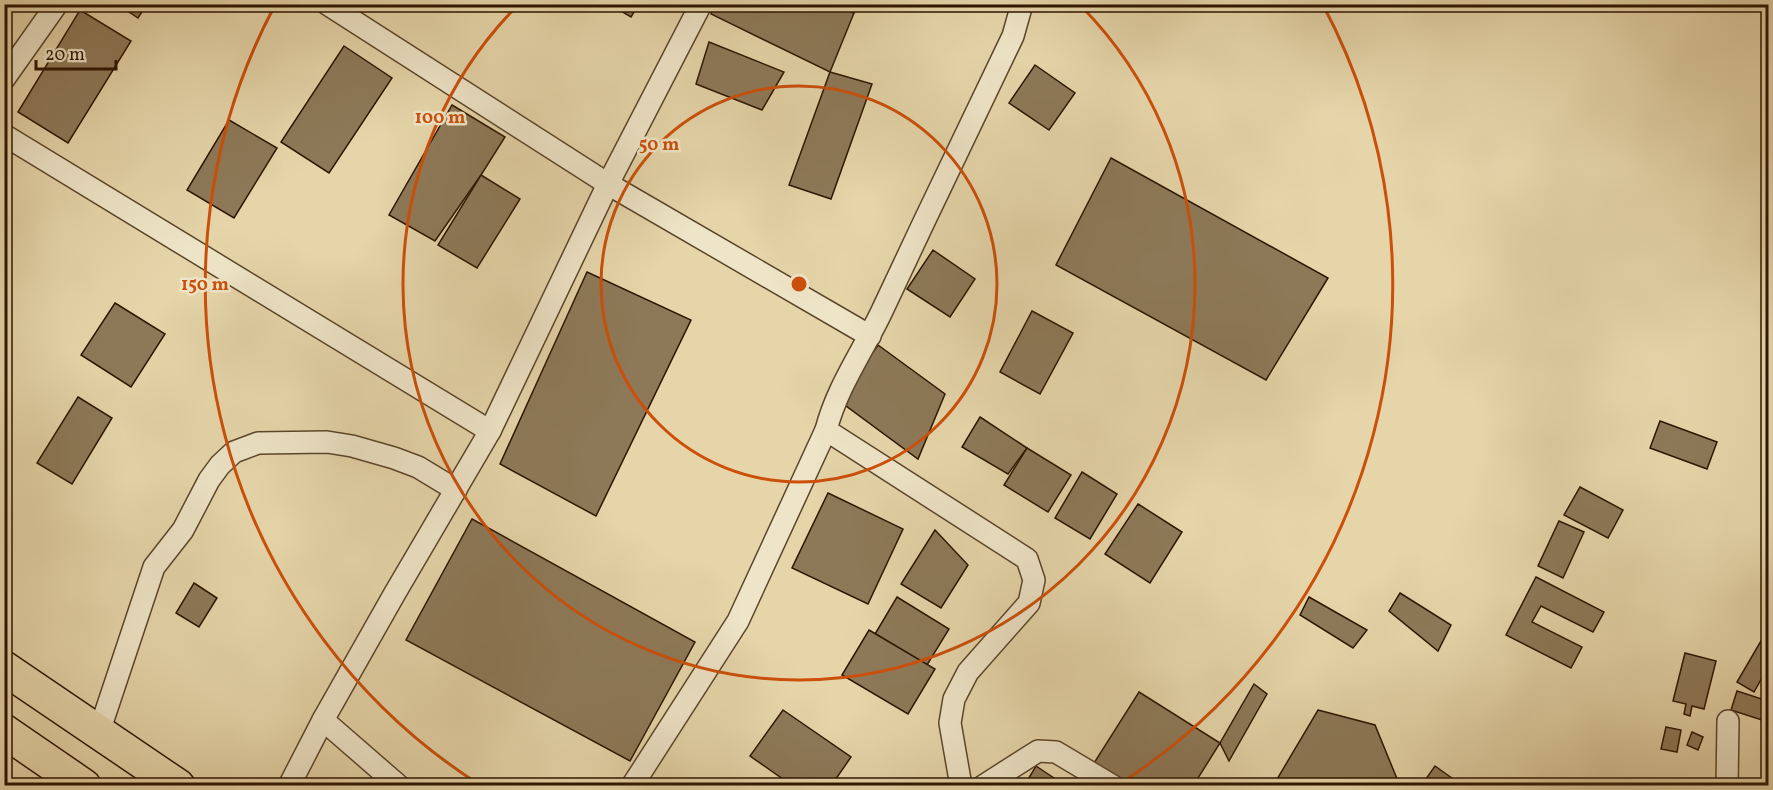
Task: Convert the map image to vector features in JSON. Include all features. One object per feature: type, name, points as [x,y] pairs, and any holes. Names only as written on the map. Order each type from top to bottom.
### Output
[{"type":"main road","points":[[4,668],[178,786]]},
{"type":"main road","points":[[4,731],[84,786]]},
{"type":"street","points":[[4,79],[57,4]]},
{"type":"street","points":[[327,4],[608,184],[870,336]]},
{"type":"street","points":[[289,786],[324,720],[490,431],[608,184],[701,4]]},
{"type":"street","points":[[632,786],[738,621],[826,430],[837,396],[870,336],[1013,36],[1022,4]]},
{"type":"street","points":[[4,135],[490,431]]},
{"type":"street","points":[[826,430],[1027,559],[1034,580],[1029,603],[968,672],[954,699],[950,723],[960,786]]},
{"type":"street","points":[[99,732],[154,567],[183,530],[209,480],[234,452],[258,443],[327,442],[352,446],[418,467],[456,490]]},
{"type":"street","points":[[324,720],[399,786]]},
{"type":"street","points":[[1727,786],[1728,721]]},
{"type":"street","points":[[983,786],[1038,751],[1056,752],[1113,786]]},
{"type":"building","points":[[117,4],[147,4],[138,18]]},
{"type":"building","points":[[609,4],[639,4],[631,17]]},
{"type":"building","points":[[715,4],[834,4],[854,13],[830,72],[711,14]]},
{"type":"building","points":[[834,4],[858,4],[854,13]]},
{"type":"building","points":[[80,10],[131,41],[68,143],[18,112]]},
{"type":"building","points":[[709,42],[784,72],[762,110],[696,84]]},
{"type":"building","points":[[344,46],[392,78],[329,173],[281,142]]},
{"type":"building","points":[[1035,65],[1075,93],[1049,130],[1009,103]]},
{"type":"building","points":[[830,72],[872,84],[831,199],[789,185]]},
{"type":"building","points":[[452,105],[505,137],[435,241],[389,215]]},
{"type":"building","points":[[229,120],[277,148],[234,218],[187,190]]},
{"type":"building","points":[[1111,158],[1328,278],[1266,380],[1056,265]]},
{"type":"building","points":[[481,175],[520,199],[477,268],[438,245]]},
{"type":"building","points":[[933,250],[975,279],[950,317],[907,289]]},
{"type":"building","points":[[587,272],[691,320],[596,516],[500,464]]},
{"type":"building","points":[[115,303],[165,334],[131,387],[81,355]]},
{"type":"building","points":[[1032,311],[1073,333],[1040,394],[1000,372]]},
{"type":"building","points":[[878,345],[945,394],[918,459],[838,400]]},
{"type":"building","points":[[78,397],[112,418],[72,484],[37,463]]},
{"type":"building","points":[[980,417],[1027,448],[1008,474],[962,447]]},
{"type":"building","points":[[1660,421],[1717,442],[1707,469],[1650,448]]},
{"type":"building","points":[[1027,448],[1071,475],[1048,512],[1004,485]]},
{"type":"building","points":[[1082,472],[1117,494],[1090,539],[1055,518]]},
{"type":"building","points":[[1580,487],[1623,510],[1608,538],[1564,515]]},
{"type":"building","points":[[828,493],[903,529],[868,604],[792,568]]},
{"type":"building","points":[[1138,504],[1182,532],[1150,583],[1105,554]]},
{"type":"building","points":[[472,519],[695,642],[630,761],[406,640]]},
{"type":"building","points":[[1559,521],[1584,532],[1563,578],[1538,566]]},
{"type":"building","points":[[935,530],[968,565],[941,608],[901,584]]},
{"type":"building","points":[[1536,577],[1604,612],[1593,632],[1541,606],[1532,622],[1582,647],[1571,668],[1506,635]]},
{"type":"building","points":[[194,583],[217,598],[199,627],[176,613]]},
{"type":"building","points":[[1400,593],[1451,625],[1438,651],[1389,611]]},
{"type":"building","points":[[897,597],[949,629],[927,665],[875,634]]},
{"type":"building","points":[[1309,597],[1367,630],[1353,648],[1300,615]]},
{"type":"building","points":[[869,630],[935,669],[908,714],[842,675]]},
{"type":"building","points":[[1765,634],[1768,636],[1768,667],[1754,692],[1737,682]]},
{"type":"building","points":[[1685,653],[1716,661],[1704,709],[1692,706],[1690,716],[1684,714],[1686,704],[1673,701]]},
{"type":"building","points":[[1254,684],[1267,694],[1229,761],[1220,743]]},
{"type":"building","points":[[1737,691],[1768,701],[1768,722],[1731,710]]},
{"type":"building","points":[[1139,692],[1220,743],[1193,786],[1113,786],[1089,771]]},
{"type":"building","points":[[783,710],[851,757],[831,786],[793,786],[750,756]]},
{"type":"building","points":[[1318,710],[1375,725],[1400,786],[1273,786]]},
{"type":"building","points":[[1666,727],[1681,730],[1677,752],[1661,749]]},
{"type":"building","points":[[1692,732],[1703,737],[1698,750],[1687,745]]},
{"type":"building","points":[[1036,766],[1066,786],[1024,786]]},
{"type":"building","points":[[1435,766],[1463,786],[1421,786]]}]
